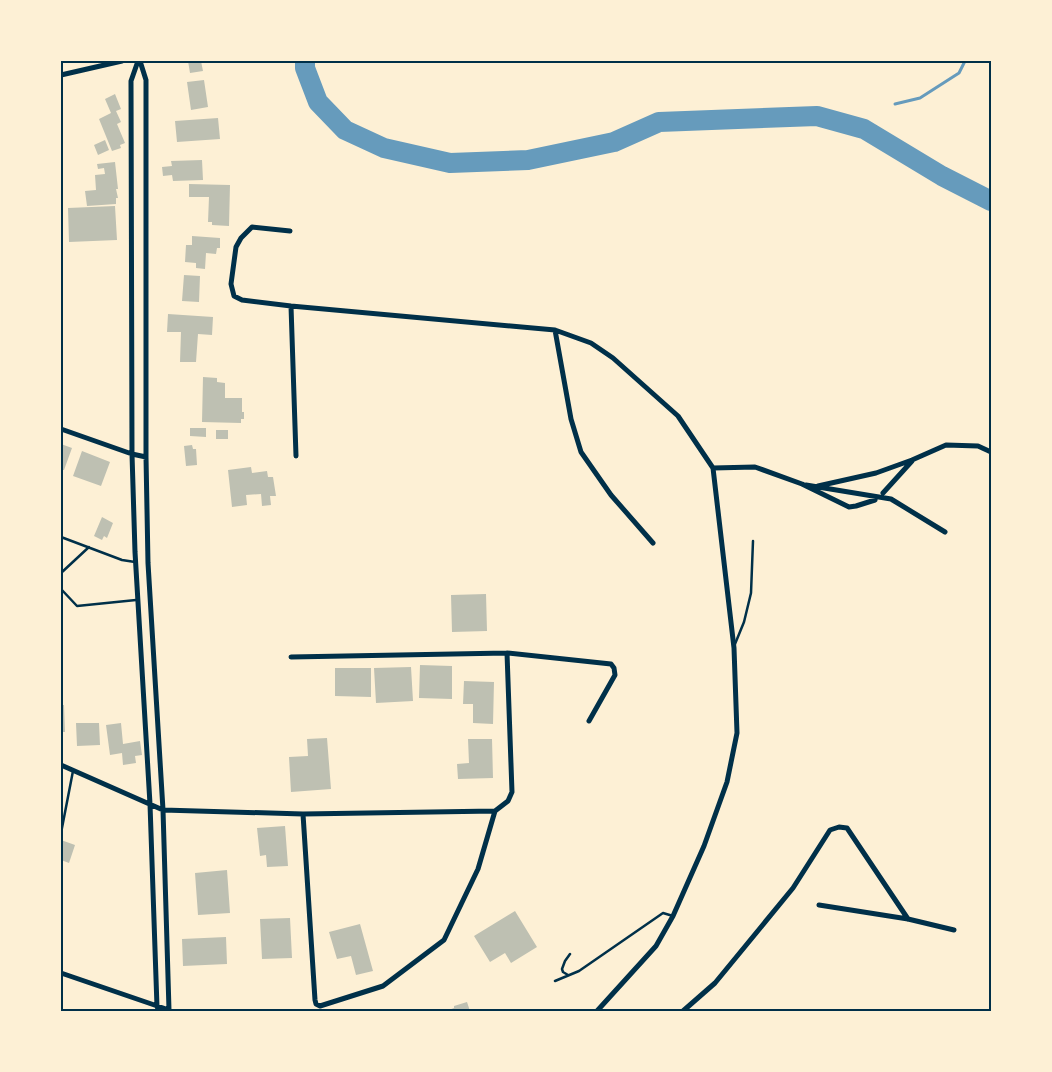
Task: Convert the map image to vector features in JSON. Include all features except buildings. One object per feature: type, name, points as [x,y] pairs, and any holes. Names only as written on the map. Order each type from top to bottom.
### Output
[{"type":"street","points":[[61,74],[122,61]]},
{"type":"street","points":[[139,61],[131,81],[132,454],[136,563],[150,804],[158,1007]]},
{"type":"street","points":[[61,973],[169,1010],[163,810],[148,563],[146,457],[146,80],[139,61]]},
{"type":"street","points":[[290,231],[252,227],[240,238],[236,248],[231,284],[234,296],[242,300],[291,306],[555,330],[592,343],[613,358],[678,416],[713,468],[734,648],[738,734],[727,782],[704,846],[673,916],[656,946],[597,1011]]},
{"type":"street","points":[[291,306],[296,456]]},
{"type":"street","points":[[555,330],[571,419],[581,452],[611,495],[653,543]]},
{"type":"street","points":[[61,429],[132,454],[146,457]]},
{"type":"street","points":[[818,486],[876,473],[946,445],[978,446],[991,452]]},
{"type":"street","points":[[883,493],[912,460]]},
{"type":"street","points":[[713,468],[755,467],[802,484],[850,507],[875,500]]},
{"type":"street","points":[[802,484],[891,499],[946,532]]},
{"type":"street","points":[[136,563],[148,563]]},
{"type":"street","points":[[303,814],[315,1000],[316,1004],[320,1006],[383,986],[444,940],[478,869],[495,811],[508,801],[512,792],[507,653]]},
{"type":"street","points":[[291,657],[507,653],[611,664],[615,674],[589,721]]},
{"type":"street","points":[[61,766],[163,810],[303,814],[495,811]]},
{"type":"street","points":[[683,1011],[715,983],[793,888],[830,830],[839,827],[847,828],[908,919]]},
{"type":"street","points":[[819,905],[908,919],[954,930]]},
{"type":"lane","points":[[61,537],[122,560],[136,563]]},
{"type":"lane","points":[[734,648],[744,622],[751,593],[753,541]]},
{"type":"lane","points":[[61,573],[89,547]]},
{"type":"lane","points":[[61,589],[77,606],[138,599]]},
{"type":"lane","points":[[61,833],[73,770]]},
{"type":"lane","points":[[555,981],[578,971],[663,913],[673,916]]},
{"type":"lane","points":[[569,975],[563,972],[562,969],[570,954]]},
{"type":"waterway","points":[[305,61],[305,68],[318,102],[345,130],[384,148],[450,163],[528,160],[614,142],[659,122],[817,116],[864,129],[942,176],[991,201]]},
{"type":"waterway","points":[[895,104],[920,98],[959,73],[965,61]]}]
